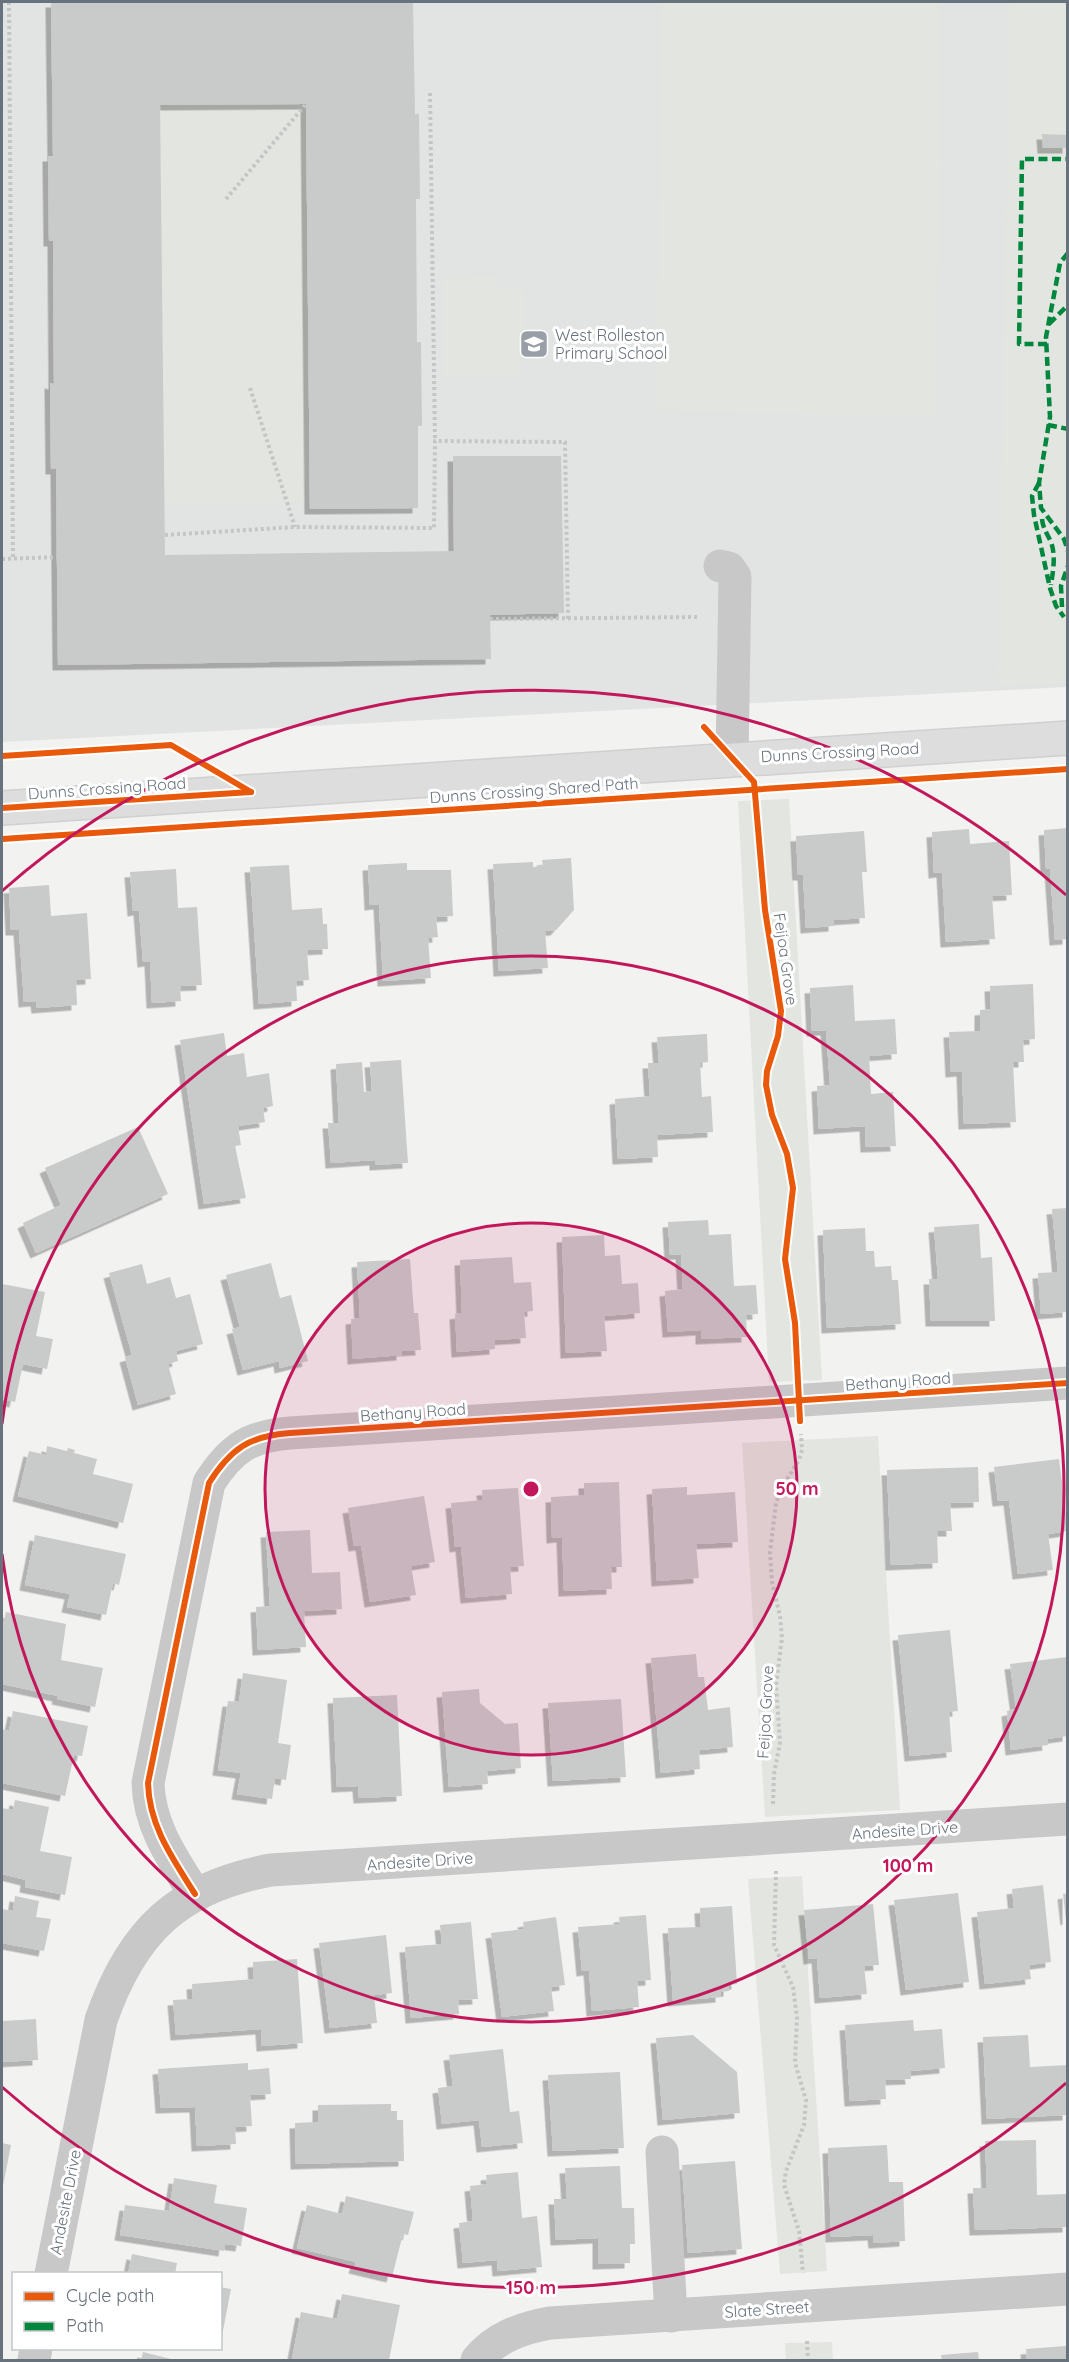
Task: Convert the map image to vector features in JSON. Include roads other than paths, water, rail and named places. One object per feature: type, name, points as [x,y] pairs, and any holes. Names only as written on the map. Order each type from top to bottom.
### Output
[{"type":"main road","name":"Dunns Crossing Road","points":[[2,808],[1068,738]]},
{"type":"street","points":[[720,566],[729,568],[735,577],[732,759]]},
{"type":"street","name":"Bethany Road","points":[[195,1894],[160,1835],[148,1800],[148,1783],[209,1483],[220,1465],[233,1452],[251,1440],[268,1435],[799,1411],[1068,1383]]},
{"type":"street","name":"Andesite Drive","points":[[51,2272],[101,2020],[110,1995],[135,1947],[172,1910],[195,1894],[242,1875],[271,1870],[1068,1819]]},
{"type":"street","points":[[662,2152],[671,2316]]},
{"type":"street","name":"Slate Street","points":[[477,2361],[497,2342],[531,2327],[1068,2289]]},
{"type":"place","name":"West Rolleston Primary School","points":[[534,344]]}]
